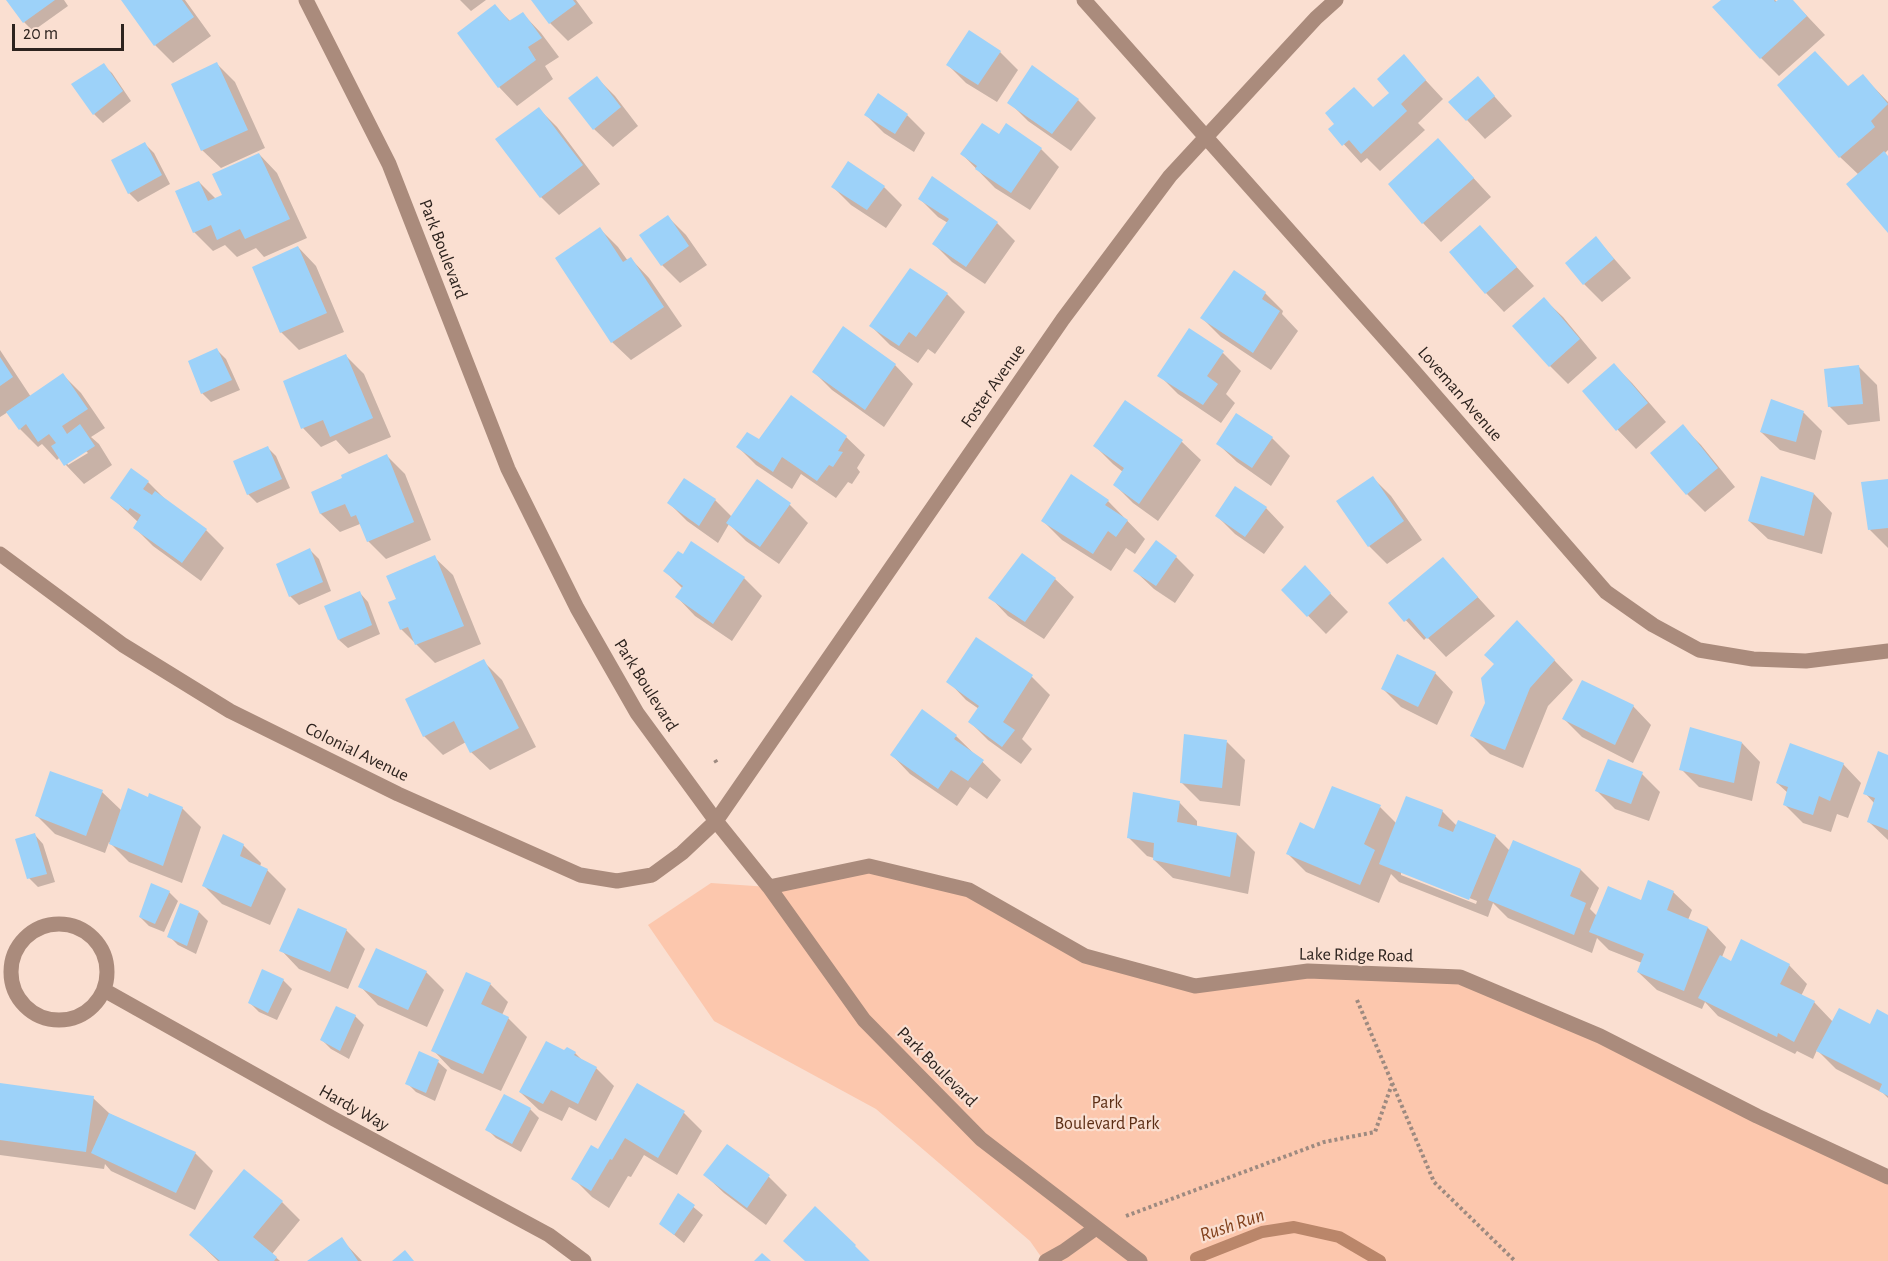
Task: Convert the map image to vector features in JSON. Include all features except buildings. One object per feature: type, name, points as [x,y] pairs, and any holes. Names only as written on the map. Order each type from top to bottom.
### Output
[{"type":"street","name":"Park Boulevard","points":[[306,0],[389,164],[508,469],[577,608],[637,713],[769,887],[864,1020],[981,1139],[1140,1261]]},
{"type":"street","name":"Loveman Avenue","points":[[1084,0],[1404,360],[1606,592],[1653,625],[1699,650],[1753,659],[1806,661],[1888,651]]},
{"type":"street","name":"Foster Avenue","points":[[716,820],[1063,319],[1170,176],[1316,18],[1336,0]]},
{"type":"street","name":"Colonial Avenue","points":[[0,554],[123,645],[230,711],[398,794],[580,875],[617,881],[652,874],[682,853],[716,820]]},
{"type":"street","name":"Lake Ridge Road","points":[[769,887],[869,866],[969,890],[1086,956],[1196,986],[1308,971],[1460,977],[1600,1035],[1757,1116],[1888,1178]]},
{"type":"street","points":[[50,924],[70,925],[85,932],[97,943],[105,957],[107,974],[104,990],[94,1007],[76,1018],[56,1021],[36,1016],[21,1003],[11,985],[10,966],[17,946],[31,932],[50,924]]},
{"type":"street","name":"Hardy Way","points":[[104,990],[334,1119],[549,1235],[584,1261]]},
{"type":"street","points":[[1046,1261],[1096,1228]]},
{"type":"path","points":[[715,760],[718,765]]},
{"type":"path","points":[[1346,973],[1368,1030],[1434,1182],[1515,1261]]},
{"type":"path","points":[[1096,1228],[1324,1142],[1375,1132],[1392,1084]]},
{"type":"green space","name":"Park Boulevard Park","points":[[869,866],[969,890],[1085,956],[1195,986],[1308,971],[1460,977],[1888,1177],[1888,1261],[1044,1261],[1030,1241],[876,1109],[714,1021],[648,925],[711,883],[769,887]]},
{"type":"waterway","name":"Rush Run","points":[[1196,1258],[1262,1232],[1294,1227],[1339,1237],[1380,1261]]}]
